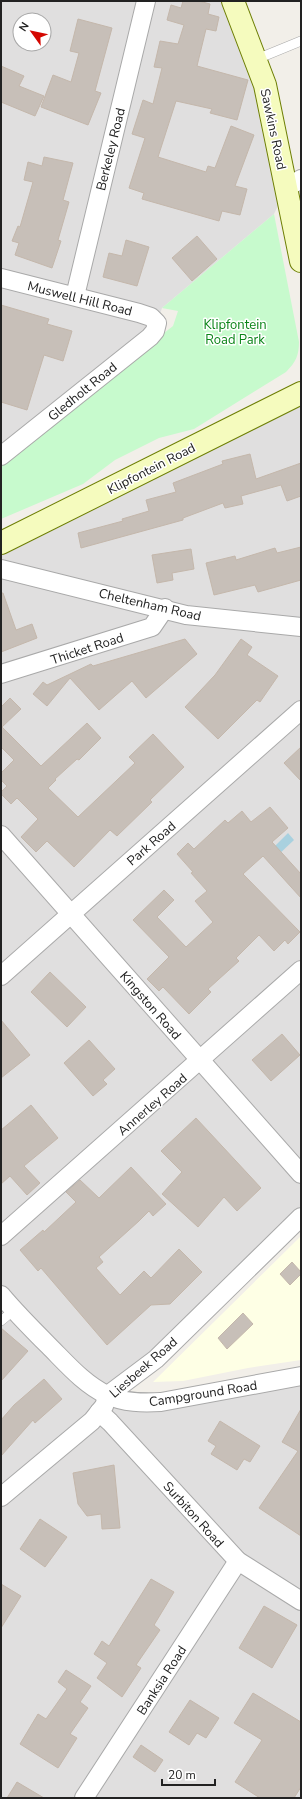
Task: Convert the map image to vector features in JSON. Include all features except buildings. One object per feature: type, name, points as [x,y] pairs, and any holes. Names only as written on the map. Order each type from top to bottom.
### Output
[{"type":"main road","name":"Sawkins Road","points":[[234,1],[257,59],[294,184],[301,262]]},
{"type":"main road","name":"Klipfontein Road","points":[[1,543],[301,393]]},
{"type":"street","name":"Berkeley Road","points":[[74,296],[146,1]]},
{"type":"street","name":"Muswell Hill Road","points":[[1,278],[139,313],[151,317],[157,322]]},
{"type":"street","name":"Gledholt Road","points":[[1,456],[150,337],[155,331],[157,322]]},
{"type":"street","name":"Cheltenham Road","points":[[1,568],[165,608],[186,615],[301,627]]},
{"type":"street","name":"Thicket Road","points":[[1,674],[152,627],[165,608]]},
{"type":"street","name":"Park Road","points":[[1,976],[301,710]]},
{"type":"street","name":"Kingston Road","points":[[1,835],[71,913],[200,1062],[301,1174]]},
{"type":"street","name":"Annerley Road","points":[[1,1236],[200,1062],[301,970]]},
{"type":"street","name":"Liesbeek Road","points":[[1,1497],[92,1421],[99,1412],[108,1395],[156,1359],[301,1217]]},
{"type":"street","name":"Campground Road","points":[[1,1295],[8,1316],[97,1389],[108,1395],[126,1401],[144,1403],[161,1402],[301,1376]]},
{"type":"street","name":"Surbiton Road","points":[[99,1412],[110,1422],[238,1561],[301,1601]]},
{"type":"street","name":"Banksia Road","points":[[84,1798],[238,1561]]},
{"type":"lane","points":[[257,59],[301,41]]},
{"type":"shaded area","points":[[1,1],[233,1],[286,188],[301,179],[301,261],[286,189],[274,214],[162,308],[157,323],[1,456]]},
{"type":"shaded area","points":[[301,393],[301,1217],[123,1383],[126,1401],[301,1376],[301,1798],[1,1798],[1,543]]},
{"type":"shaded area","points":[[301,1236],[301,1360],[248,1368],[183,1381],[153,1382]]},
{"type":"green space","name":"Klipfontein Road Park","points":[[274,214],[299,342],[295,362],[286,372],[194,429],[159,438],[115,460],[83,484],[1,519],[1,461],[173,326],[178,311],[162,308]]},
{"type":"water","points":[[288,833],[294,840],[276,857],[270,851]]}]
